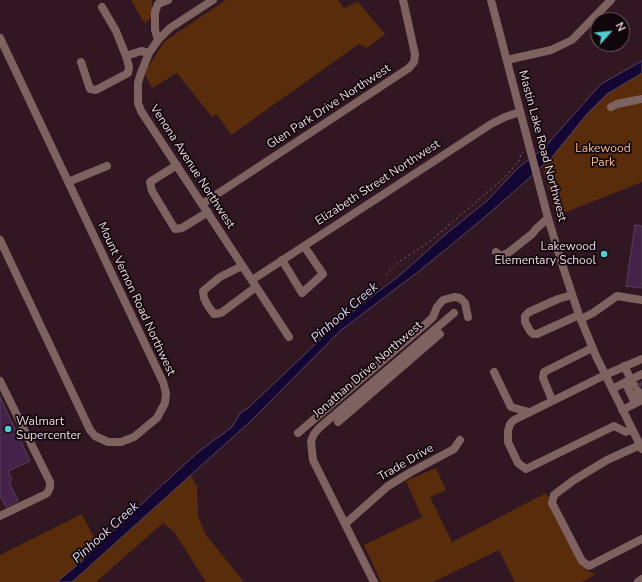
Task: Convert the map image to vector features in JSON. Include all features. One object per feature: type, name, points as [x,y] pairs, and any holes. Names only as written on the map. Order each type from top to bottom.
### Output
[{"type":"street","points":[[158,40],[155,30],[156,12],[158,4],[168,0]]},
{"type":"street","name":"Venona Avenue Northwest","points":[[213,0],[170,28],[158,40],[149,53],[138,84],[138,104],[141,111],[289,337]]},
{"type":"street","name":"Glen Park Drive Northwest","points":[[202,204],[409,68],[414,62],[415,54],[403,0]]},
{"type":"street","name":"Mastin Lake Road Northwest","points":[[491,0],[548,218],[572,295],[592,348],[641,447]]},
{"type":"street","points":[[507,60],[551,50],[572,40],[611,0]]},
{"type":"street","points":[[81,62],[90,90],[96,90],[128,73],[129,67],[126,56],[116,31],[102,7]]},
{"type":"street","name":"Mount Vernon Road Northwest","points":[[0,38],[163,382],[166,393],[165,403],[157,418],[134,437],[121,442],[108,442],[95,436],[90,430],[0,240]]},
{"type":"street","points":[[126,56],[141,51],[149,53]]},
{"type":"street","points":[[611,107],[617,104],[642,100]]},
{"type":"street","name":"Elizabeth Street Northwest","points":[[242,266],[220,277],[203,291],[204,298],[214,314],[221,313],[282,260],[491,124],[520,112]]},
{"type":"street","points":[[177,165],[150,182],[152,191],[175,229],[182,228],[208,212]]},
{"type":"street","points":[[68,182],[107,166]]},
{"type":"street","points":[[496,252],[501,256],[508,253],[532,234],[536,228],[548,218]]},
{"type":"street","points":[[282,260],[302,293],[323,274],[304,246]]},
{"type":"street","points":[[572,295],[558,299],[529,312],[525,316],[525,322],[530,331],[533,334],[537,334],[593,313],[617,296],[642,300]]},
{"type":"street","points":[[298,433],[424,326],[433,317],[443,300],[454,297],[460,298],[465,303],[468,317]]},
{"type":"street","name":"Jonathan Drive Northwest","points":[[374,582],[313,460],[311,442],[314,434],[319,428],[340,416],[387,374],[435,335],[454,313]]},
{"type":"street","points":[[424,326],[435,335]]},
{"type":"street","points":[[409,339],[417,349]]},
{"type":"street","points":[[552,400],[542,378],[544,372],[592,348]]},
{"type":"street","points":[[393,352],[402,362]]},
{"type":"street","points":[[632,429],[626,432],[614,426],[526,469],[518,463],[508,442],[508,431],[510,424],[514,420],[552,400],[642,359]]},
{"type":"street","points":[[379,364],[387,374]]},
{"type":"street","points":[[624,366],[635,382],[640,401]]},
{"type":"street","points":[[494,372],[511,407],[529,412]]},
{"type":"street","points":[[363,378],[372,388]]},
{"type":"street","points":[[0,381],[50,482],[50,487],[46,494],[0,516]]},
{"type":"street","points":[[612,389],[635,382]]},
{"type":"street","points":[[635,382],[640,401]]},
{"type":"street","points":[[349,390],[357,400]]},
{"type":"street","points":[[622,410],[640,401]]},
{"type":"street","points":[[333,403],[340,416]]},
{"type":"street","name":"Trade Drive","points":[[345,524],[388,486],[410,472],[454,449],[460,440]]},
{"type":"street","points":[[641,447],[608,460],[574,480],[554,495],[552,503],[582,561],[589,566],[642,539]]},
{"type":"street","points":[[638,582],[642,579]]},
{"type":"path","points":[[386,275],[400,262],[428,243],[504,178],[519,161],[521,154],[530,150]]},
{"type":"green space","points":[[131,0],[152,0],[152,17],[145,24]]},
{"type":"green space","points":[[226,0],[338,0],[344,8],[358,2],[385,34],[367,48],[359,44],[231,135],[217,114],[212,117],[177,73],[152,88],[144,73],[165,41]]},
{"type":"green space","name":"Lakewood Park","points":[[642,73],[642,182],[556,216],[542,166],[552,157],[586,115],[607,94]]},
{"type":"green space","points":[[436,468],[446,490],[430,497],[452,542],[546,493],[587,571],[596,574],[582,582],[515,582],[499,550],[433,582],[381,582],[364,545],[422,517],[406,481]]},
{"type":"green space","points":[[190,475],[197,486],[198,516],[206,535],[244,582],[206,582],[174,532],[163,523],[96,582],[72,582]]},
{"type":"green space","points":[[82,514],[92,534],[100,544],[57,582],[0,582],[0,555]]},
{"type":"shaded area","points":[[642,61],[642,73],[607,94],[587,114],[553,156],[525,182],[423,268],[340,331],[253,419],[72,582],[57,582],[81,562],[197,453],[232,427],[241,412],[247,409],[325,335],[399,276],[446,234],[487,201],[518,168],[543,149],[601,84]]},
{"type":"building","points":[[635,225],[642,226],[642,288],[626,286]]},
{"type":"building","name":"Walmart Supercenter","points":[[0,397],[30,461],[8,471],[12,480],[9,482],[18,501],[6,507],[0,495]]},
{"type":"tunnel","points":[[640,382],[642,386]]},
{"type":"place","name":"Lakewood Elementary School","points":[[604,254]]},
{"type":"place","name":"Walmart Supercenter","points":[[8,429]]},
{"type":"water label","name":"Pinhook Creek","points":[[345,313]]},
{"type":"water label","name":"Pinhook Creek","points":[[106,533]]}]
